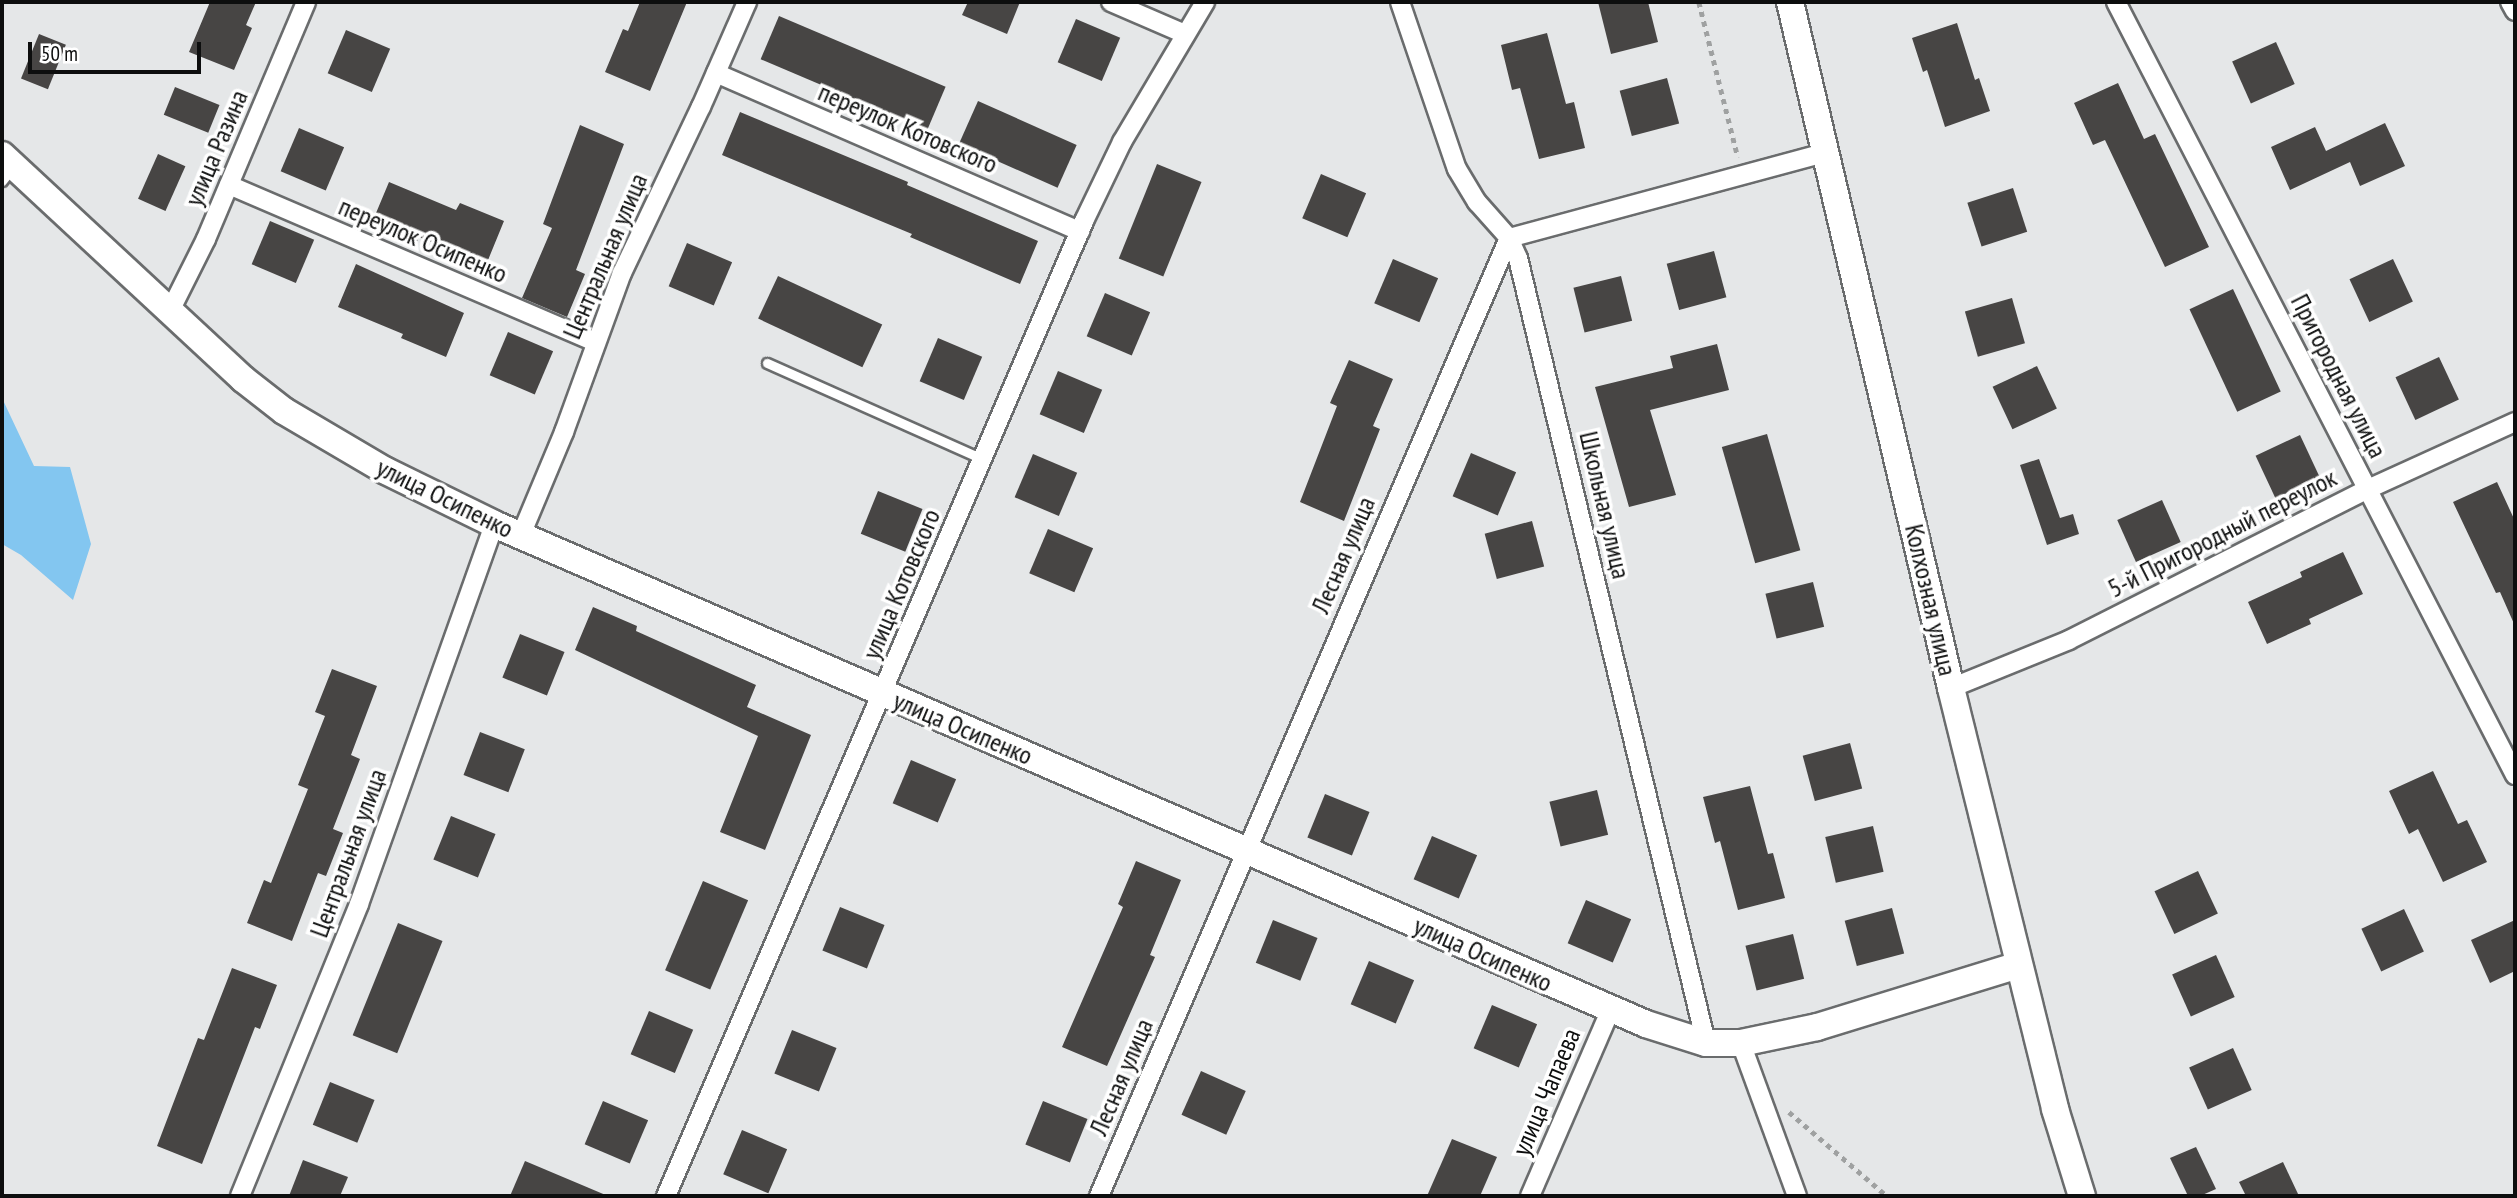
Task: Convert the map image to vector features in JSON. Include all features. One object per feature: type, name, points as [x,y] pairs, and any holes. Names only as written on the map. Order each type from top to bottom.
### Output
[{"type":"street","name":"улица Разина","points":[[169,313],[229,185],[306,2]]},
{"type":"street","name":"Центральная улица","points":[[521,535],[564,432],[622,273],[747,2]]},
{"type":"street","points":[[1111,2],[1185,34]]},
{"type":"street","name":"улица Котовского","points":[[666,1196],[1080,231],[1122,142],[1205,2]]},
{"type":"street","name":"Школьная улица","points":[[1400,2],[1457,169],[1477,202],[1509,238],[1528,292],[1706,1042]]},
{"type":"street","name":"Колхозная улица","points":[[1790,2],[1951,688],[2055,1109],[2082,1196]]},
{"type":"street","name":"Пригородная улица","points":[[2116,2],[2515,775]]},
{"type":"street","points":[[2510,2],[2515,11]]},
{"type":"street","name":"переулок Котовского","points":[[716,73],[1080,231]]},
{"type":"street","points":[[1509,238],[1825,153]]},
{"type":"street","name":"улица Осипенко","points":[[6,167],[169,313],[284,411],[386,471],[494,524],[1656,1028],[1706,1042],[1741,1043],[1817,1027],[2019,965]]},
{"type":"street","name":"переулок Осипенко","points":[[229,185],[596,342]]},
{"type":"street","name":"Лесная улица","points":[[1099,1196],[1509,238]]},
{"type":"street","name":"5-й Пригородный переулок","points":[[1951,688],[2069,640],[2368,489],[2515,422]]},
{"type":"street","name":"Центральная улица","points":[[240,1196],[359,904],[494,524]]},
{"type":"street","name":"улица Чапаева","points":[[1530,1196],[1611,1009]]},
{"type":"street","points":[[1741,1043],[1797,1196]]},
{"type":"lane","points":[[767,363],[983,459]]},
{"type":"path","points":[[1699,2],[1742,175]]},
{"type":"path","points":[[1786,1110],[1887,1196]]},
{"type":"water","points":[[2,398],[34,466],[70,467],[91,544],[73,600],[21,555],[2,544]]},
{"type":"building","points":[[210,2],[256,2],[246,25],[252,28],[234,70],[189,52]]},
{"type":"building","points":[[640,2],[687,2],[650,91],[605,72],[623,29],[628,31]]},
{"type":"building","points":[[968,2],[1020,2],[1007,34],[962,15]]},
{"type":"building","points":[[1598,2],[1648,2],[1658,42],[1611,54]]},
{"type":"building","points":[[779,16],[946,87],[927,130],[761,59]]},
{"type":"building","points":[[1076,19],[1120,38],[1102,81],[1058,62]]},
{"type":"building","points":[[1957,23],[1975,80],[1979,78],[1990,111],[1945,127],[1927,70],[1923,72],[1912,38]]},
{"type":"building","points":[[346,30],[390,49],[372,92],[328,73]]},
{"type":"building","points":[[1547,33],[1566,104],[1574,102],[1585,148],[1539,159],[1520,88],[1512,90],[1501,45]]},
{"type":"building","points":[[39,34],[66,45],[48,89],[21,79]]},
{"type":"building","points":[[2276,42],[2295,84],[2251,104],[2232,62]]},
{"type":"building","points":[[1667,78],[1679,123],[1632,136],[1620,91]]},
{"type":"building","points":[[2118,83],[2144,139],[2155,134],[2209,247],[2165,267],[2105,140],[2093,145],[2074,103]]},
{"type":"building","points":[[175,87],[220,105],[208,133],[164,115]]},
{"type":"building","points":[[978,101],[1077,145],[1058,188],[959,144]]},
{"type":"building","points":[[740,112],[908,182],[907,185],[1038,241],[1020,284],[910,237],[912,234],[722,155]]},
{"type":"building","points":[[2385,123],[2405,166],[2360,186],[2350,162],[2290,190],[2271,147],[2315,127],[2326,151]]},
{"type":"building","points":[[580,125],[624,144],[576,270],[585,274],[567,317],[522,298],[552,228],[543,224]]},
{"type":"building","points":[[299,128],[344,147],[326,190],[281,171]]},
{"type":"building","points":[[158,154],[185,166],[165,211],[138,199]]},
{"type":"building","points":[[1157,164],[1202,182],[1163,277],[1119,259]]},
{"type":"building","points":[[1321,174],[1366,193],[1347,237],[1302,218]]},
{"type":"building","points":[[389,182],[456,210],[460,203],[504,221],[486,265],[419,237],[416,244],[371,225]]},
{"type":"building","points":[[2013,188],[2027,232],[1982,247],[1967,203]]},
{"type":"building","points":[[270,221],[314,240],[296,283],[252,264]]},
{"type":"building","points":[[687,243],[732,262],[714,305],[669,286]]},
{"type":"building","points":[[1714,251],[1726,297],[1679,310],[1667,264]]},
{"type":"building","points":[[1393,259],[1438,278],[1419,322],[1374,303]]},
{"type":"building","points":[[2393,259],[2413,302],[2369,322],[2349,279]]},
{"type":"building","points":[[356,264],[464,313],[446,357],[401,338],[403,334],[338,307]]},
{"type":"building","points":[[778,276],[882,325],[862,367],[758,319]]},
{"type":"building","points":[[1621,276],[1632,321],[1585,332],[1573,288]]},
{"type":"building","points":[[2233,289],[2281,391],[2237,412],[2189,309]]},
{"type":"building","points":[[1105,293],[1150,312],[1132,355],[1087,336]]},
{"type":"building","points":[[2012,298],[2025,343],[1978,357],[1965,312]]},
{"type":"building","points":[[508,332],[553,351],[535,394],[490,375]]},
{"type":"building","points":[[938,338],[982,357],[964,400],[920,381]]},
{"type":"building","points":[[1717,344],[1729,390],[1650,410],[1676,495],[1629,507],[1595,387],[1673,368],[1670,356]]},
{"type":"building","points":[[2439,357],[2459,400],[2415,420],[2395,377]]},
{"type":"building","points":[[1349,360],[1393,379],[1373,426],[1380,429],[1344,521],[1300,502],[1337,406],[1330,403]]},
{"type":"building","points":[[2037,366],[2057,409],[2012,429],[1993,387]]},
{"type":"building","points":[[1058,371],[1102,390],[1084,433],[1040,414]]},
{"type":"building","points":[[1767,434],[1800,550],[1755,563],[1722,447]]},
{"type":"building","points":[[2300,435],[2320,478],[2275,498],[2256,456]]},
{"type":"building","points":[[1471,453],[1516,472],[1498,515],[1453,496]]},
{"type":"building","points":[[1033,454],[1077,473],[1059,516],[1015,497]]},
{"type":"building","points":[[2039,459],[2060,518],[2073,514],[2079,534],[2047,545],[2020,465]]},
{"type":"building","points":[[2497,482],[2515,521],[2515,626],[2500,592],[2496,593],[2453,502]]},
{"type":"building","points":[[878,491],[923,509],[905,552],[861,534]]},
{"type":"building","points":[[2162,500],[2181,542],[2136,562],[2117,520]]},
{"type":"building","points":[[1532,521],[1544,566],[1497,579],[1485,534]]},
{"type":"building","points":[[1048,529],[1093,548],[1074,592],[1029,573]]},
{"type":"building","points":[[2343,552],[2363,594],[2309,619],[2311,624],[2267,644],[2248,602],[2302,577],[2300,572]]},
{"type":"building","points":[[1813,582],[1824,627],[1777,638],[1765,594]]},
{"type":"building","points":[[593,607],[637,626],[636,631],[756,685],[747,707],[811,735],[765,850],[720,832],[758,736],[575,650]]},
{"type":"building","points":[[520,634],[565,652],[547,696],[502,678]]},
{"type":"building","points":[[332,669],[377,686],[351,755],[360,759],[333,829],[343,833],[326,876],[318,873],[292,941],[247,923],[264,880],[271,883],[308,789],[298,785],[325,716],[315,712]]},
{"type":"building","points":[[480,732],[525,749],[508,792],[464,775]]},
{"type":"building","points":[[1850,743],[1862,788],[1815,801],[1803,756]]},
{"type":"building","points":[[911,760],[956,779],[938,822],[893,803]]},
{"type":"building","points":[[2433,771],[2458,824],[2467,820],[2487,862],[2443,882],[2418,829],[2409,834],[2389,791]]},
{"type":"building","points":[[1750,786],[1768,854],[1773,853],[1785,898],[1738,910],[1720,841],[1715,843],[1703,797]]},
{"type":"building","points":[[1597,790],[1608,835],[1561,846],[1549,802]]},
{"type":"building","points":[[1325,794],[1370,812],[1352,856],[1307,838]]},
{"type":"building","points":[[451,816],[496,834],[478,878],[433,860]]},
{"type":"building","points":[[1873,826],[1884,872],[1836,883],[1825,837]]},
{"type":"building","points":[[1432,836],[1477,855],[1459,898],[1414,879]]},
{"type":"building","points":[[1136,861],[1181,880],[1150,955],[1155,957],[1107,1066],[1062,1047],[1123,907],[1118,904]]},
{"type":"building","points":[[2198,871],[2218,914],[2174,934],[2154,891]]},
{"type":"building","points":[[703,881],[748,900],[710,989],[665,970]]},
{"type":"building","points":[[1586,900],[1631,919],[1613,962],[1568,943]]},
{"type":"building","points":[[840,907],[885,925],[867,969],[822,951]]},
{"type":"building","points":[[1892,908],[1904,953],[1857,966],[1845,921]]},
{"type":"building","points":[[2404,909],[2424,952],[2381,971],[2361,929]]},
{"type":"building","points":[[1273,920],[1318,938],[1300,981],[1256,963]]},
{"type":"building","points":[[2515,920],[2515,971],[2490,983],[2471,940]]},
{"type":"building","points":[[398,923],[443,941],[397,1053],[353,1035]]},
{"type":"building","points":[[1793,934],[1804,979],[1757,990],[1745,946]]},
{"type":"building","points":[[2216,955],[2235,997],[2191,1017],[2172,975]]},
{"type":"building","points":[[1369,961],[1414,980],[1396,1023],[1351,1004]]},
{"type":"building","points":[[232,968],[277,985],[260,1029],[255,1027],[202,1164],[157,1146],[198,1038],[204,1040]]},
{"type":"building","points":[[1492,1005],[1537,1024],[1519,1067],[1474,1048]]},
{"type":"building","points":[[649,1011],[693,1030],[675,1073],[631,1054]]},
{"type":"building","points":[[792,1030],[837,1048],[819,1092],[774,1074]]},
{"type":"building","points":[[2233,1048],[2252,1090],[2208,1110],[2189,1068]]},
{"type":"building","points":[[1201,1071],[1246,1091],[1226,1135],[1181,1115]]},
{"type":"building","points":[[330,1082],[375,1100],[357,1143],[313,1125]]},
{"type":"building","points":[[603,1101],[648,1120],[630,1163],[585,1144]]},
{"type":"building","points":[[1043,1101],[1088,1119],[1070,1163],[1025,1145]]},
{"type":"building","points":[[742,1130],[787,1149],[768,1193],[723,1174]]},
{"type":"building","points":[[1452,1139],[1497,1157],[1480,1196],[1427,1196]]},
{"type":"building","points":[[2196,1147],[2216,1189],[2200,1196],[2188,1196],[2170,1158]]},
{"type":"building","points":[[303,1160],[348,1177],[340,1196],[289,1196]]},
{"type":"building","points":[[525,1161],[608,1196],[510,1196]]},
{"type":"building","points":[[2283,1162],[2299,1196],[2246,1196],[2239,1182]]}]
